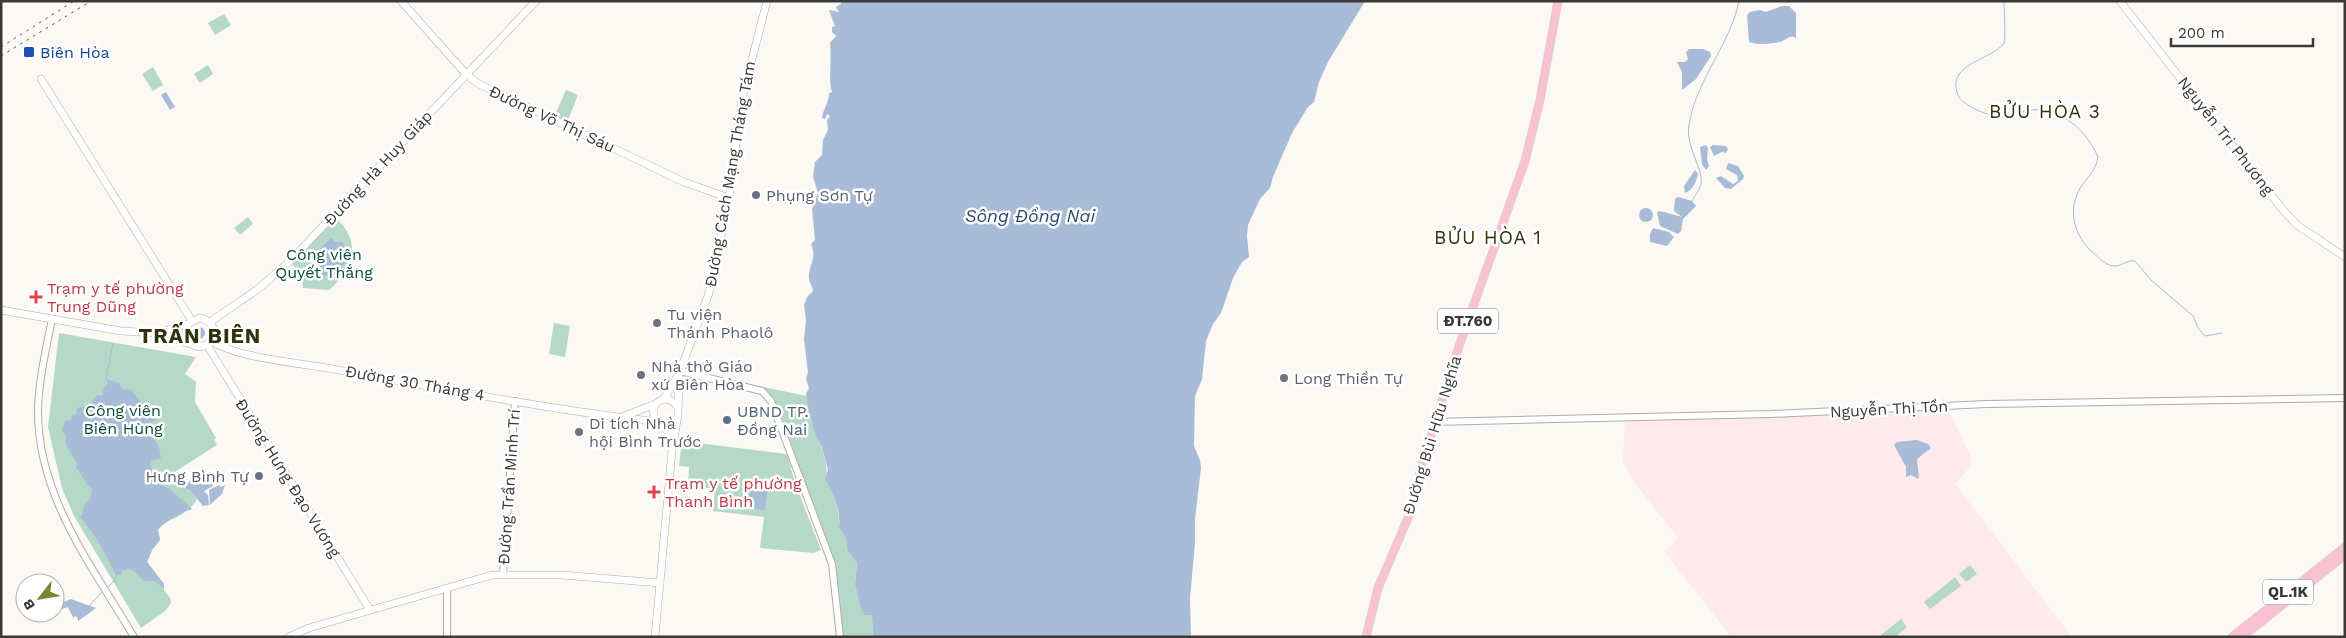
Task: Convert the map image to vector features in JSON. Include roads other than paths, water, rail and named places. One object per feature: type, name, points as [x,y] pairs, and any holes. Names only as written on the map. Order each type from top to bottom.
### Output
[{"type":"main road","name":"Đường Võ Thị Sáu","points":[[401,1],[466,74],[479,85],[684,182],[729,198]]},
{"type":"main road","name":"Đường Hà Huy Giáp","points":[[210,322],[258,289],[292,260],[536,1]]},
{"type":"main road","name":"Đường Cách Mạng Tháng Tám","points":[[664,399],[679,372],[709,293],[729,198],[742,98],[767,1]]},
{"type":"main road","name":"Đường Bùi Hữu Nghĩa","points":[[1366,637],[1378,588],[1411,511],[1434,422],[1525,161],[1540,100],[1558,1]]},
{"type":"main road","name":"Nguyễn Tri Phương","points":[[2120,1],[2282,210],[2297,225],[2345,257]]},
{"type":"main road","points":[[41,79],[190,322],[186,335],[192,344]]},
{"type":"main road","points":[[1,310],[121,331],[157,334],[199,347],[210,343],[215,332],[210,322],[201,318],[157,334]]},
{"type":"main road","name":"Đường 30 Tháng 4","points":[[210,343],[243,353],[514,401],[660,423]]},
{"type":"main road","name":"Đường Hưng Đạo Vương","points":[[210,343],[370,610]]},
{"type":"main road","name":"Đường Cách Mạng Tháng Tám","points":[[677,406],[679,372]]},
{"type":"main road","points":[[620,418],[664,399],[672,400],[677,406],[655,637]]},
{"type":"main road","points":[[655,404],[653,414],[670,435],[672,452]]},
{"type":"main road","points":[[660,423],[670,424],[677,418]]},
{"type":"main road","name":"QL.1K","points":[[2232,637],[2345,547]]},
{"type":"main road","name":"QL.1K","points":[[2242,637],[2345,555]]},
{"type":"main road","points":[[289,637],[300,631],[370,610],[447,589],[482,577],[502,574],[562,575],[660,583]]},
{"type":"street","points":[[52,319],[38,410],[50,484],[60,510],[134,637]]},
{"type":"street","points":[[679,372],[762,390],[772,401],[832,564],[840,637]]},
{"type":"street","name":"Nguyễn Thị Tồn","points":[[1434,422],[1770,414],[1987,404],[2345,398]]},
{"type":"street","name":"Đường Trần Minh Trí","points":[[502,574],[514,401]]},
{"type":"street","points":[[447,589],[447,637]]},
{"type":"water","name":"Sông Đồng Nai","points":[[841,1],[1365,1],[1328,62],[1319,82],[1314,102],[1308,107],[1292,133],[1270,188],[1260,199],[1248,225],[1249,257],[1242,262],[1233,278],[1221,313],[1213,324],[1206,341],[1202,379],[1195,396],[1194,446],[1201,468],[1195,519],[1195,543],[1190,598],[1191,637],[873,637],[872,615],[865,615],[861,610],[855,585],[857,562],[847,550],[846,538],[839,528],[838,509],[825,479],[828,470],[809,412],[806,393],[809,389],[806,378],[808,373],[804,339],[806,320],[804,305],[807,297],[813,291],[809,277],[813,257],[811,244],[815,240],[812,209],[818,193],[813,177],[815,162],[822,155],[823,140],[828,130],[827,120],[830,116],[827,114],[825,119],[822,118],[829,93],[832,92],[830,81],[830,43],[836,36],[832,32],[832,27],[835,26],[829,10],[839,12],[836,7],[841,4]]},
{"type":"water","points":[[1782,6],[1789,6],[1796,13],[1796,38],[1790,37],[1780,42],[1768,44],[1749,42],[1747,15],[1750,12],[1760,10],[1766,12]]},
{"type":"water","points":[[1689,49],[1703,49],[1710,52],[1711,56],[1696,79],[1682,90],[1682,72],[1677,62],[1685,62],[1688,59],[1686,52]]},
{"type":"water","points":[[166,92],[175,107],[170,110],[161,95]]},
{"type":"water","points":[[1706,145],[1708,148],[1707,159],[1709,166],[1706,170],[1702,164],[1700,147]]},
{"type":"water","points":[[1713,145],[1726,146],[1728,149],[1726,153],[1722,152],[1714,156],[1710,147]]},
{"type":"water","points":[[1728,163],[1738,166],[1744,176],[1731,189],[1725,188],[1716,178],[1721,176],[1733,184],[1738,181],[1737,175],[1726,169]]},
{"type":"water","points":[[1695,170],[1698,174],[1695,183],[1685,193],[1684,186]]},
{"type":"water","points":[[1678,197],[1692,201],[1696,206],[1683,219],[1681,231],[1678,234],[1660,226],[1657,212],[1660,211],[1682,217],[1674,211],[1675,199]]},
{"type":"water","points":[[1646,208],[1651,210],[1653,215],[1651,220],[1646,222],[1641,220],[1639,215],[1641,210]]},
{"type":"water","points":[[1653,228],[1669,232],[1674,237],[1667,246],[1650,242],[1650,234]]},
{"type":"water","points":[[331,238],[335,242],[343,242],[342,252],[347,261],[329,278],[326,275],[314,278],[307,269],[311,263],[310,259]]},
{"type":"water","points":[[197,327],[201,327],[205,333],[201,339],[197,339],[193,335],[193,331]]},
{"type":"water","points":[[106,379],[119,383],[123,390],[130,389],[144,405],[160,409],[161,412],[157,415],[154,422],[149,422],[149,429],[150,435],[159,446],[161,458],[151,461],[150,466],[159,484],[170,489],[192,509],[174,517],[158,530],[160,540],[152,550],[147,562],[164,584],[164,588],[154,581],[145,581],[128,568],[125,571],[122,569],[121,575],[116,575],[97,539],[80,517],[84,505],[90,500],[92,489],[76,467],[78,464],[66,445],[66,436],[62,430],[65,421],[71,420],[72,416],[77,414],[76,409],[90,404],[97,395],[102,395],[104,388],[108,385]]},
{"type":"water","points":[[1917,440],[1928,444],[1931,448],[1917,459],[1919,479],[1911,475],[1906,477],[1906,467],[1894,445],[1897,442]]},
{"type":"water","points":[[200,474],[206,483],[211,482],[213,486],[204,491],[208,495],[209,505],[203,506],[190,490],[185,488],[191,479]]},
{"type":"water","points":[[751,484],[768,486],[765,510],[748,508]]},
{"type":"water","points":[[219,485],[221,487],[225,485],[222,494],[210,505],[209,490]]},
{"type":"water","points":[[71,599],[96,608],[78,621],[77,617],[74,616],[74,619],[68,607],[65,608],[65,601]]},
{"type":"waterway","points":[[1692,201],[1700,186],[1701,178],[1688,133],[1689,125],[1698,93],[1728,33],[1739,1]]},
{"type":"waterway","points":[[2004,1],[2004,43],[1998,49],[1972,63],[1958,76],[1956,84],[1960,99],[1978,111],[2005,118],[2030,110],[2052,112],[2072,123],[2080,130],[2098,157],[2094,168],[2078,192],[2075,201],[2074,219],[2079,236],[2098,258],[2110,265],[2116,266],[2129,261],[2135,261],[2151,280],[2193,316],[2198,328],[2205,336],[2222,333]]},
{"type":"waterway","points":[[106,379],[113,343]]},
{"type":"waterway","points":[[107,588],[115,580],[116,575]]},
{"type":"waterway","points":[[89,606],[102,592]]},
{"type":"railway","points":[[1,47],[74,1]]},
{"type":"railway","points":[[1,56],[91,1]]},
{"type":"place","name":"Biên Hòa","points":[[29,52]]},
{"type":"place","name":"Phụng Sơn Tự","points":[[756,195]]},
{"type":"place","name":"Trạm y tế phường Trung Dũng","points":[[36,297]]},
{"type":"place","name":"Tu viện Thánh Phaolô","points":[[657,323]]},
{"type":"place","name":"Nhà thờ Giáo xứ Biên Hòa","points":[[641,375]]},
{"type":"place","name":"Long Thiền Tự","points":[[1284,378]]},
{"type":"place","name":"UBND TP. Đồng Nai","points":[[727,420]]},
{"type":"place","name":"Di tích Nhà hội Bình Trước","points":[[579,432]]},
{"type":"place","name":"Hưng Bình Tự","points":[[259,476]]},
{"type":"place","name":"Trạm y tế phường Thanh Bình","points":[[654,492]]},
{"type":"district","name":"BỬU HÒA 3","points":[[2045,111]]},
{"type":"district","name":"BỬU HÒA 1","points":[[1488,237]]},
{"type":"district","name":"TRẤN BIÊN","points":[[200,335]]},
{"type":"park label","name":"Công viên Quyết Thắng","points":[[324,263]]},
{"type":"park label","name":"Công viên Biên Hùng","points":[[123,419]]}]
